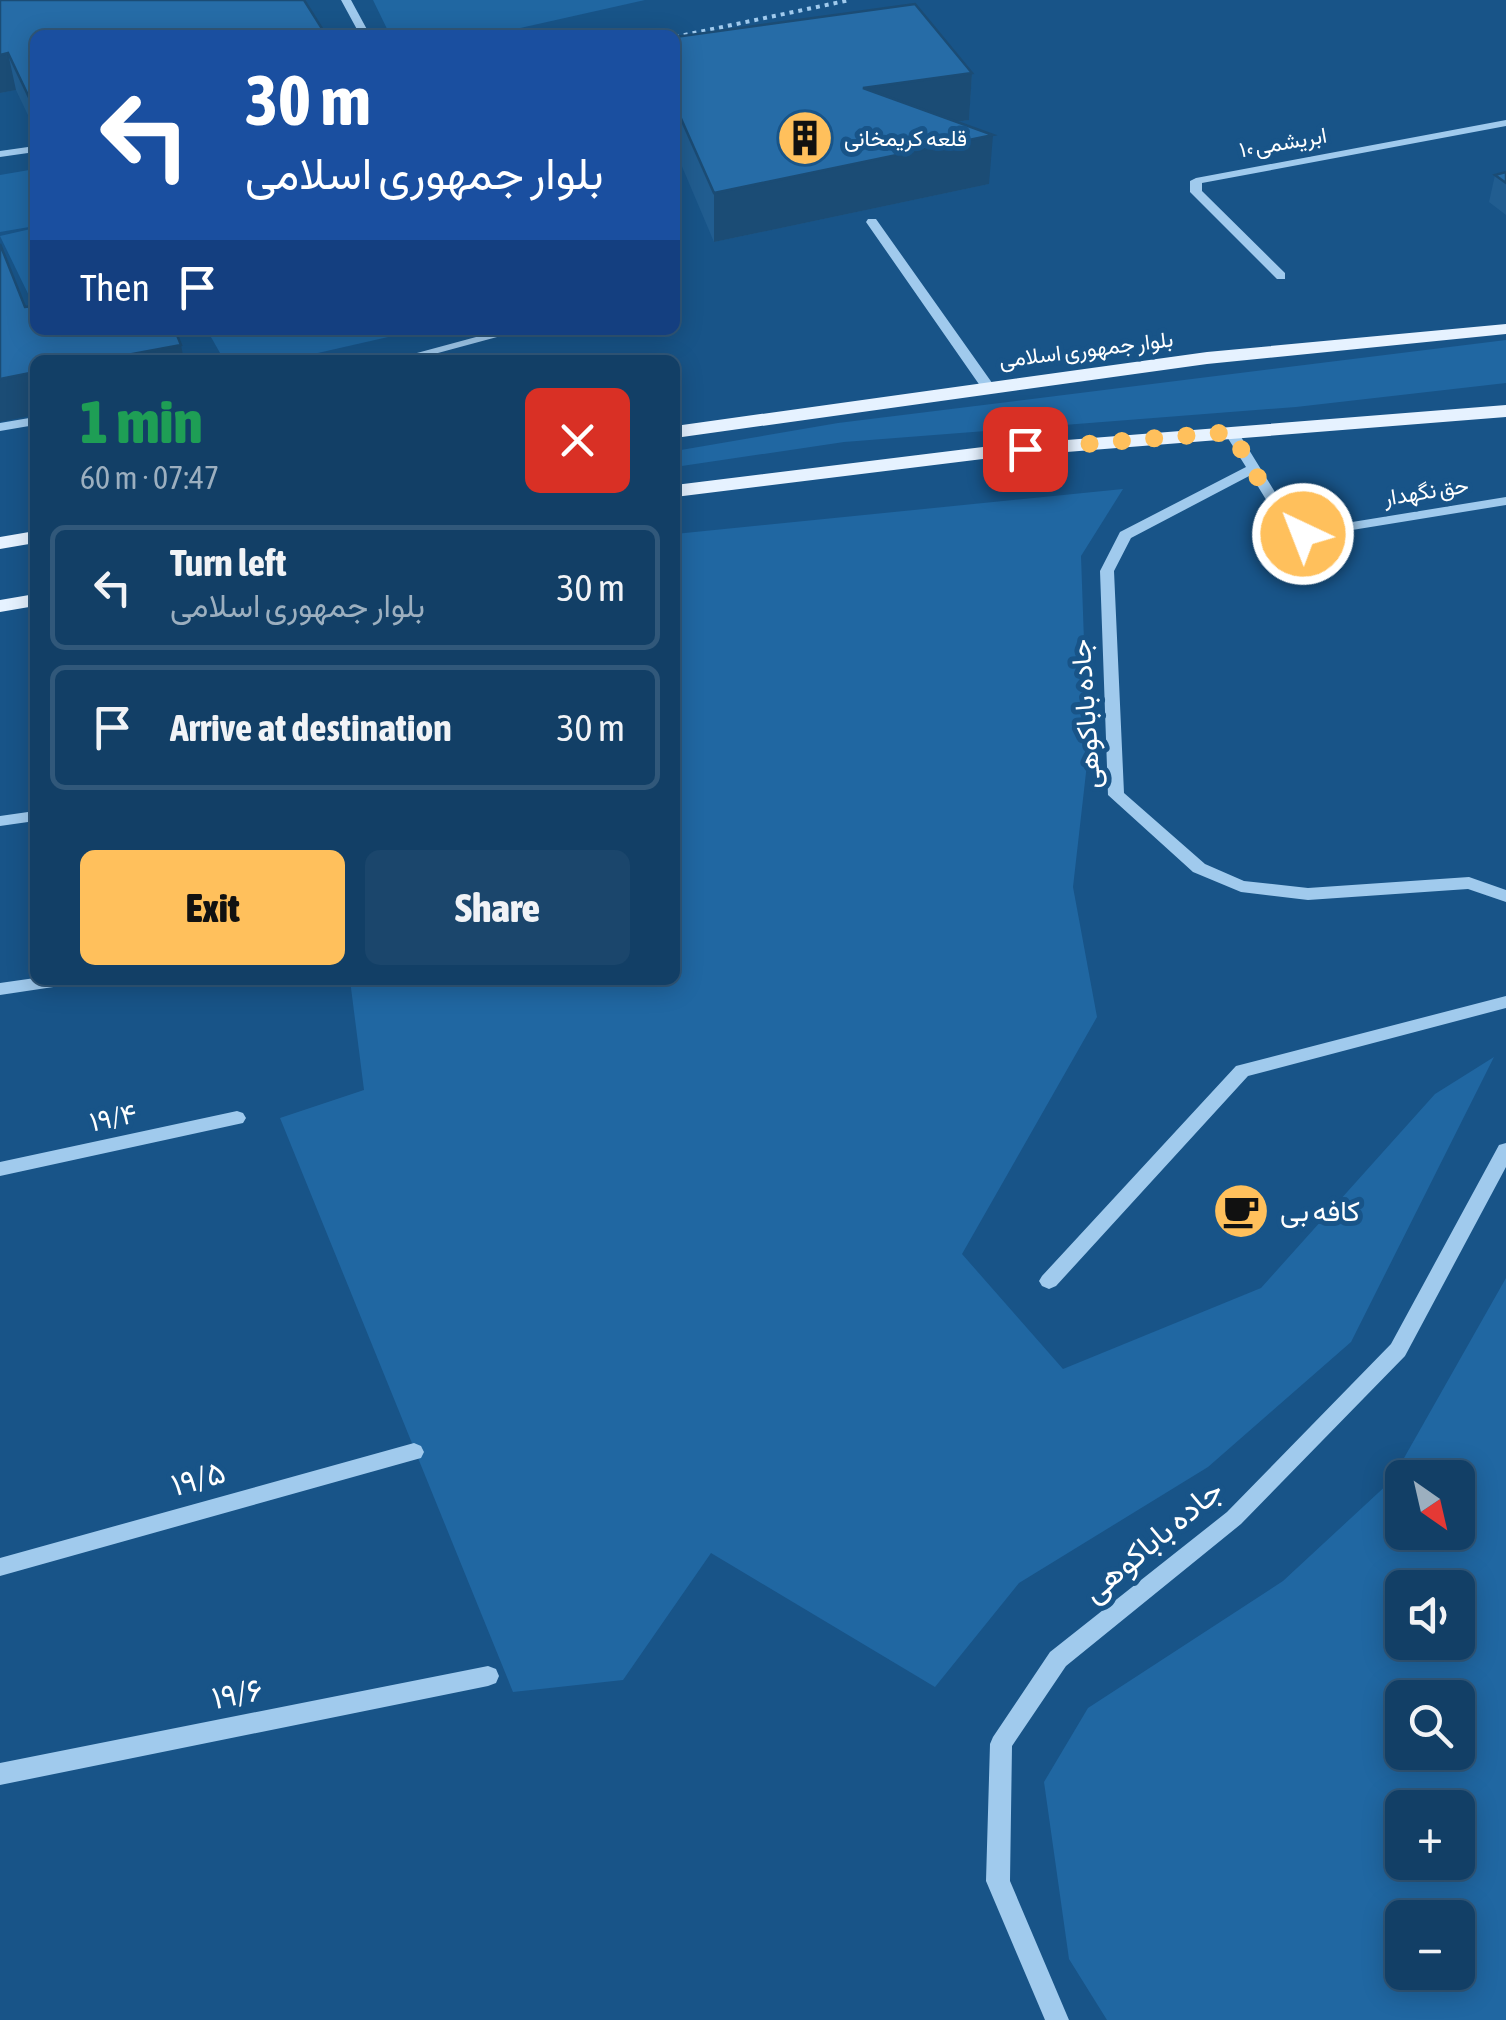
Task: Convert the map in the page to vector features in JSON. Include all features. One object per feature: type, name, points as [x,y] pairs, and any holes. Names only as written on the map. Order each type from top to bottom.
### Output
[{"type":"main road","name":"بلوار جمهوری اسلامی","points":[[680,431],[1207,358],[1506,329]]},
{"type":"main road","points":[[680,490],[991,452],[1506,411]]},
{"type":"main road","points":[[0,543],[30,538]]},
{"type":"main road","points":[[0,606],[30,601]]},
{"type":"street","points":[[346,0],[361,30]]},
{"type":"street","name":"ابریشمی۱۰","points":[[1281,276],[1196,192],[1196,181],[1210,175],[1506,122]]},
{"type":"street","points":[[0,154],[30,150]]},
{"type":"street","points":[[872,222],[988,387]]},
{"type":"street","points":[[417,355],[497,335]]},
{"type":"street","points":[[0,427],[30,422]]},
{"type":"street","name":"حق نگهدار","points":[[1231,432],[1287,527],[1303,534],[1506,501]]},
{"type":"street","name":"جاده باباکوهی","points":[[1253,469],[1125,535],[1108,571],[1116,795],[1199,868],[1241,886],[1308,894],[1469,883],[1506,896]]},
{"type":"street","points":[[0,820],[30,817]]},
{"type":"street","points":[[0,990],[30,985]]},
{"type":"street","points":[[1049,1281],[1242,1072],[1506,1002]]},
{"type":"street","name":"۱۹/۴","points":[[0,1169],[238,1118]]},
{"type":"street","name":"جاده باباکوهی","points":[[1057,2020],[998,1881],[1001,1744],[1058,1659],[1234,1518],[1398,1350],[1506,1150]]},
{"type":"street","name":"۱۹/۵","points":[[0,1567],[414,1452]]},
{"type":"street","name":"۱۹/۶","points":[[0,1774],[488,1676]]},
{"type":"path","points":[[680,36],[850,0]]},
{"type":"shaded area","points":[[373,0],[645,0],[511,30],[388,30]]},
{"type":"shaded area","points":[[30,170],[30,227],[0,232],[0,175]]},
{"type":"shaded area","points":[[30,229],[30,298],[0,236]]},
{"type":"shaded area","points":[[210,335],[397,335],[309,355],[221,355]]},
{"type":"shaded area","points":[[1506,340],[1506,383],[1296,407],[844,442],[680,466],[680,450],[838,423]]},
{"type":"shaded area","points":[[1123,489],[1081,556],[1088,755],[1073,887],[1097,1017],[962,1254],[1063,1369],[1261,1288],[1435,1094],[1494,1057],[1351,1342],[1208,1467],[1019,1583],[935,1687],[711,1553],[623,1680],[513,1692],[280,1118],[364,1090],[351,985],[680,985],[680,533]]},
{"type":"shaded area","points":[[1506,1278],[1506,2020],[1107,2020],[1069,1959],[1044,1782],[1088,1708],[1283,1581],[1385,1487],[1385,1550],[1475,1550],[1475,1460],[1403,1460]]},
{"type":"building","points":[[0,0],[304,0],[323,30],[30,30],[30,99],[8,53],[0,55]]},
{"type":"building","points":[[915,4],[972,73],[863,88],[993,135],[714,193],[680,116],[680,36]]},
{"type":"building","points":[[0,244],[25,307],[30,306],[30,335],[177,335],[181,345],[127,355],[30,355],[30,373],[0,379]]},
{"type":"place","name":"قلعه کریمخانی","points":[[805,138]]},
{"type":"place","name":"کافه بی","points":[[1241,1211]]},
{"type":"route","points":[[1025,449],[1231,432],[1287,527],[1303,534]]}]
